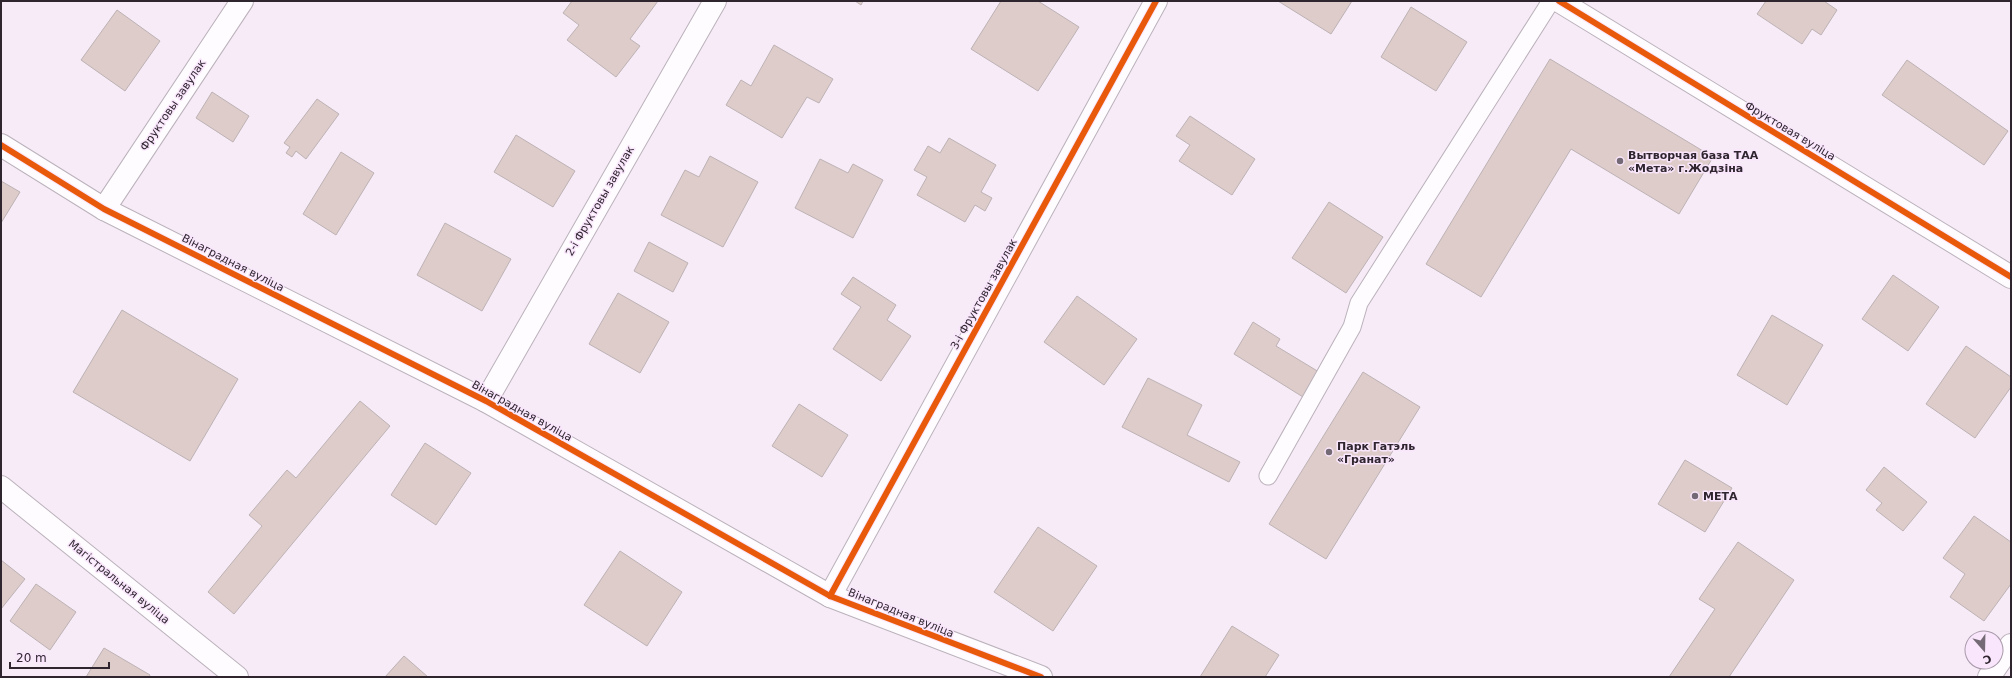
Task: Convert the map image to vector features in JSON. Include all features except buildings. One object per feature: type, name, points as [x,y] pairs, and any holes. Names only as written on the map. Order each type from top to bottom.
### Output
[{"type":"street","name":"Фруктовы завулак","points":[[104,209],[242,1]]},
{"type":"street","name":"2-і Фруктовы завулак","points":[[486,401],[715,1]]},
{"type":"street","name":"3-і Фруктовы завулак","points":[[830,596],[1156,1]]},
{"type":"street","name":"Фруктовая вуліца","points":[[1559,1],[2011,277]]},
{"type":"street","name":"Вінаградная вуліца","points":[[1,145],[104,209],[486,401],[830,596],[1041,677]]},
{"type":"street","name":"Магістральная вуліца","points":[[1,487],[237,677]]},
{"type":"street","points":[[1990,677],[2011,645]]},
{"type":"lane","points":[[1268,476],[1352,328],[1359,303],[1551,1]]},
{"type":"cycle path","points":[[830,596],[1156,1]]},
{"type":"cycle path","points":[[1559,1],[2011,277]]},
{"type":"cycle path","points":[[1,145],[104,209],[486,401],[830,596],[1041,677]]},
{"type":"place","name":"Вытворчая база ТАА «Мета» г.Жодзіна","points":[[1620,161]]},
{"type":"place","name":"Парк Гатэль «Гранат»","points":[[1329,452]]},
{"type":"place","name":"МЕТА","points":[[1695,496]]}]
